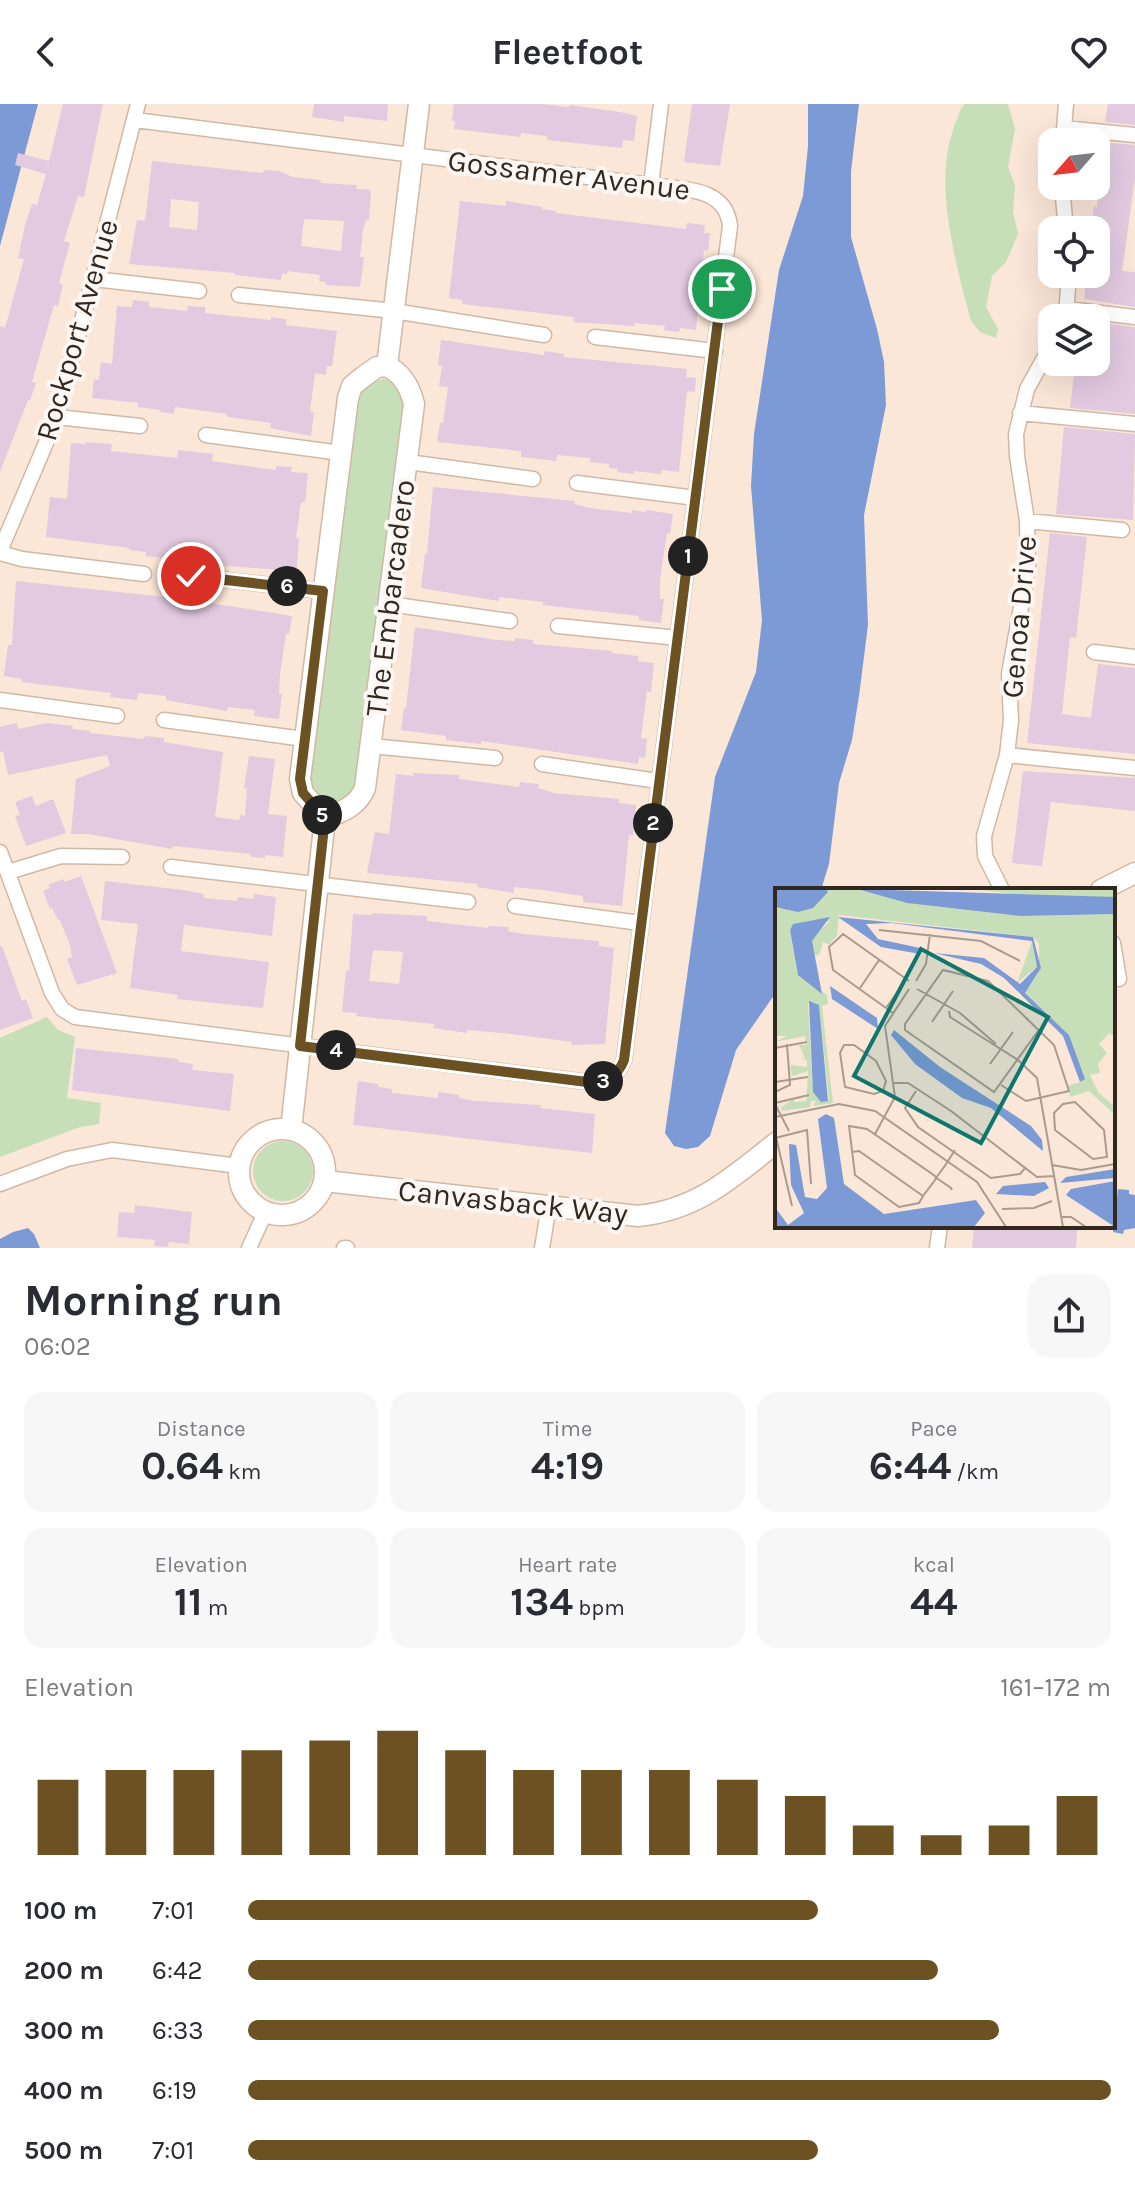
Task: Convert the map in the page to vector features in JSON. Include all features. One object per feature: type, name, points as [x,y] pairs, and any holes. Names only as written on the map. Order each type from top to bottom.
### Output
[{"type":"street","name":"Rockport Avenue","points":[[0,552],[57,417],[138,104]]},
{"type":"street","points":[[291,1130],[325,818],[313,806],[301,784],[304,739],[352,386],[377,367],[387,366],[419,104]]},
{"type":"street","points":[[651,185],[661,104]]},
{"type":"street","points":[[1064,128],[1066,104]]},
{"type":"street","name":"Gossamer Avenue","points":[[135,120],[710,194],[719,200],[729,217],[715,351],[624,1060],[620,1069],[606,1080],[587,1082],[300,1046]]},
{"type":"street","points":[[1110,135],[1135,135]]},
{"type":"street","points":[[94,279],[199,291]]},
{"type":"street","points":[[239,295],[394,311],[544,335]]},
{"type":"street","points":[[1110,316],[1135,317]]},
{"type":"street","points":[[595,337],[715,351]]},
{"type":"street","name":"The Embarcadero","points":[[325,818],[341,813],[362,796],[371,746],[414,404],[404,380],[387,366]]},
{"type":"street","name":"Genoa Drive","points":[[1001,888],[985,856],[984,836],[1007,755],[1011,720],[1009,674],[1028,568],[1027,521],[1016,434],[1027,389],[1038,369]]},
{"type":"street","points":[[1020,413],[1135,424]]},
{"type":"street","points":[[57,417],[140,426]]},
{"type":"street","points":[[206,435],[341,453]]},
{"type":"street","points":[[408,462],[533,479]]},
{"type":"street","points":[[577,483],[696,498]]},
{"type":"street","points":[[1027,521],[1122,530]]},
{"type":"street","points":[[0,552],[22,559],[144,574]]},
{"type":"street","points":[[191,576],[323,591]]},
{"type":"street","points":[[389,604],[510,621]]},
{"type":"street","points":[[558,626],[678,638]]},
{"type":"street","points":[[1094,652],[1135,657]]},
{"type":"street","points":[[0,700],[117,716]]},
{"type":"street","points":[[164,720],[304,739]]},
{"type":"street","points":[[371,746],[495,758]]},
{"type":"street","points":[[1007,755],[1135,768]]},
{"type":"street","points":[[542,764],[658,781]]},
{"type":"street","points":[[0,852],[52,993],[67,1013],[89,1020],[300,1046]]},
{"type":"street","points":[[8,872],[61,856],[122,857]]},
{"type":"street","points":[[171,867],[468,902]]},
{"type":"street","points":[[1106,888],[1135,873]]},
{"type":"street","points":[[515,906],[640,923]]},
{"type":"street","points":[[1115,952],[1121,980]]},
{"type":"street","points":[[277,1129],[291,1130],[314,1143],[322,1154],[325,1181],[311,1205],[299,1212],[285,1216],[265,1213],[246,1196],[240,1182],[239,1166],[243,1153],[251,1141],[263,1133],[277,1129]]},
{"type":"street","name":"Canvasback Way","points":[[325,1181],[625,1216],[672,1211],[709,1194],[775,1144]]},
{"type":"street","points":[[0,1184],[67,1159],[112,1150],[239,1166]]},
{"type":"street","points":[[542,1248],[549,1205]]},
{"type":"street","points":[[249,1248],[265,1213]]},
{"type":"street","points":[[937,1248],[940,1228]]},
{"type":"green space","points":[[965,104],[1008,104],[1015,129],[1008,167],[1015,186],[1013,212],[1018,234],[1006,262],[992,276],[986,307],[998,329],[996,338],[980,332],[971,321],[950,229],[945,181],[947,158],[953,130]]},
{"type":"green space","points":[[385,379],[395,383],[406,396],[358,791],[331,807],[314,800],[307,775],[354,401],[366,386]]},
{"type":"green space","points":[[47,1017],[58,1030],[75,1037],[67,1098],[101,1103],[99,1124],[80,1127],[0,1157],[0,1038]]},
{"type":"green space","points":[[283,1141],[295,1143],[304,1150],[311,1159],[311,1183],[304,1192],[295,1199],[283,1201],[271,1199],[262,1192],[255,1183],[253,1171],[255,1159],[262,1150],[271,1143]]},
{"type":"water","points":[[0,104],[38,104],[0,246]]},
{"type":"water","points":[[808,104],[859,104],[851,171],[851,237],[884,362],[886,405],[864,515],[868,625],[852,740],[839,783],[829,864],[822,888],[775,888],[775,994],[736,1050],[710,1136],[698,1147],[686,1149],[674,1146],[665,1133],[715,777],[756,672],[762,620],[751,486],[754,434],[779,270],[803,196]]},
{"type":"water","points":[[1118,1189],[1129,1190],[1129,1194],[1135,1195],[1135,1228],[1124,1230],[1123,1234],[1113,1232]]},
{"type":"water","points":[[28,1228],[40,1248],[0,1248],[0,1239]]},
{"type":"building","points":[[63,104],[103,104],[84,197],[78,196],[64,241],[70,243],[59,283],[63,284],[58,306],[54,305],[32,382],[36,383],[30,401],[0,472],[0,326],[5,328],[24,259],[18,258],[25,225],[32,204],[37,205],[46,174],[15,165],[18,153],[49,161]]},
{"type":"building","points":[[314,104],[388,104],[387,121],[344,116],[344,122],[312,117]]},
{"type":"building","points":[[454,104],[570,105],[620,112],[637,116],[634,141],[623,140],[622,148],[547,140],[547,136],[521,133],[520,137],[454,129]]},
{"type":"building","points":[[692,104],[730,104],[720,166],[684,162]]},
{"type":"building","points":[[1108,104],[1135,104],[1135,125],[1105,122]]},
{"type":"building","points":[[1110,143],[1135,145],[1135,178],[1122,271],[1135,272],[1135,307],[1084,299],[1085,288],[1110,288],[1110,216],[1093,216],[1094,206],[1097,207],[1098,200],[1110,200]]},
{"type":"building","points":[[152,161],[263,173],[264,170],[279,171],[293,177],[321,180],[320,183],[357,185],[356,189],[371,190],[369,220],[366,220],[363,230],[360,257],[364,257],[360,287],[326,285],[326,282],[319,281],[320,275],[287,271],[287,274],[282,273],[281,280],[129,264],[137,220],[145,221]],"holes":[[[171,199],[199,202],[197,230],[169,227]],[[304,219],[344,221],[341,251],[301,246]]]},
{"type":"building","points":[[460,201],[506,206],[506,201],[542,207],[556,213],[686,229],[687,223],[705,225],[704,233],[710,233],[708,251],[704,250],[696,330],[680,328],[679,332],[664,330],[665,326],[635,323],[634,326],[573,322],[574,317],[462,304],[462,300],[449,298]]},
{"type":"building","points":[[133,300],[149,302],[149,307],[187,311],[188,306],[205,307],[205,313],[286,319],[286,325],[337,331],[332,366],[327,366],[326,375],[315,373],[310,411],[314,412],[311,436],[270,428],[271,423],[227,417],[227,414],[175,407],[174,414],[138,407],[138,403],[92,398],[94,379],[99,380],[101,362],[112,364],[117,306],[132,307]]},
{"type":"building","points":[[1110,324],[1135,327],[1135,414],[1070,408],[1074,376],[1110,376]]},
{"type":"building","points":[[441,340],[544,355],[545,351],[564,354],[564,357],[687,369],[686,377],[696,378],[695,392],[687,391],[679,472],[617,472],[618,469],[609,468],[609,464],[590,462],[590,458],[557,455],[556,461],[521,457],[521,451],[437,442],[448,387],[439,386]]},
{"type":"building","points":[[1064,427],[1135,434],[1133,520],[1056,514]]},
{"type":"building","points":[[71,443],[112,444],[111,451],[177,458],[178,450],[213,454],[212,461],[276,470],[276,466],[292,467],[291,472],[308,473],[296,538],[299,538],[297,568],[280,567],[279,570],[213,565],[214,559],[165,554],[164,558],[146,556],[146,552],[129,548],[46,537],[50,497],[67,499]]},
{"type":"building","points":[[433,487],[575,501],[574,504],[590,508],[632,513],[632,510],[646,510],[673,514],[660,579],[660,599],[664,599],[661,623],[639,620],[639,616],[543,605],[543,602],[499,597],[499,601],[421,588]]},
{"type":"building","points":[[1050,533],[1087,537],[1076,638],[1070,637],[1062,714],[1091,718],[1098,664],[1135,668],[1135,754],[1027,743]]},
{"type":"building","points":[[16,581],[165,597],[166,593],[184,596],[184,599],[292,616],[280,674],[279,694],[282,694],[279,719],[254,716],[255,710],[228,707],[227,711],[166,700],[166,696],[138,693],[137,700],[110,697],[111,693],[21,682],[22,679],[4,676],[8,645],[12,645]]},
{"type":"building","points":[[415,627],[497,640],[515,641],[515,638],[533,640],[533,644],[612,651],[638,656],[638,661],[654,663],[641,738],[647,739],[645,758],[639,757],[638,764],[481,741],[481,744],[446,740],[446,736],[401,730]]},
{"type":"building","points":[[17,723],[18,729],[47,723],[73,726],[72,729],[90,733],[164,738],[164,742],[223,752],[215,817],[239,820],[240,815],[245,816],[247,788],[244,788],[249,756],[275,759],[268,814],[287,816],[283,857],[251,857],[251,854],[173,846],[172,849],[88,834],[71,834],[76,779],[110,766],[107,755],[8,775],[3,751],[0,752],[0,727]]},
{"type":"building","points":[[1023,771],[1135,778],[1135,811],[1051,802],[1042,866],[1012,863]]},
{"type":"building","points":[[413,773],[459,775],[459,779],[519,787],[520,782],[539,784],[538,788],[554,793],[619,799],[619,803],[636,805],[633,835],[629,835],[622,906],[583,902],[583,896],[542,890],[514,887],[514,893],[477,887],[477,884],[367,873],[375,832],[389,834],[396,774],[413,776]]},
{"type":"building","points":[[32,796],[36,806],[53,799],[66,833],[26,846],[15,816],[20,815],[15,802]]},
{"type":"building","points":[[81,876],[117,973],[77,985],[67,959],[72,957],[70,945],[43,891],[50,888],[48,885],[63,879],[65,882]]},
{"type":"building","points":[[105,881],[183,890],[204,894],[204,898],[237,901],[238,897],[253,899],[254,894],[276,897],[272,936],[184,925],[181,951],[269,962],[263,1008],[177,999],[178,995],[130,988],[138,924],[101,920]]},
{"type":"building","points":[[353,914],[427,916],[427,921],[488,928],[509,927],[508,931],[599,941],[599,946],[614,948],[605,1044],[572,1045],[572,1042],[512,1034],[467,1030],[467,1033],[433,1028],[434,1024],[342,1012]],"holes":[[[373,950],[403,952],[399,984],[369,981]]]},
{"type":"building","points":[[0,946],[22,1001],[26,999],[33,1018],[0,1030]]},
{"type":"building","points":[[76,1048],[178,1059],[178,1062],[193,1064],[192,1070],[234,1074],[230,1111],[72,1090]]},
{"type":"building","points":[[358,1081],[378,1084],[378,1087],[392,1089],[392,1093],[438,1098],[438,1092],[475,1101],[541,1105],[540,1108],[595,1114],[592,1153],[353,1125]]},
{"type":"building","points":[[135,1205],[192,1212],[189,1244],[169,1242],[168,1247],[154,1246],[155,1240],[117,1237],[119,1212],[134,1213]]},
{"type":"building","points":[[974,1228],[1077,1228],[1076,1248],[972,1248]]},
{"type":"route","points":[[191,576],[323,591],[300,779],[303,793],[325,818],[300,1046],[587,1082],[614,1076],[624,1060],[722,289]]}]
